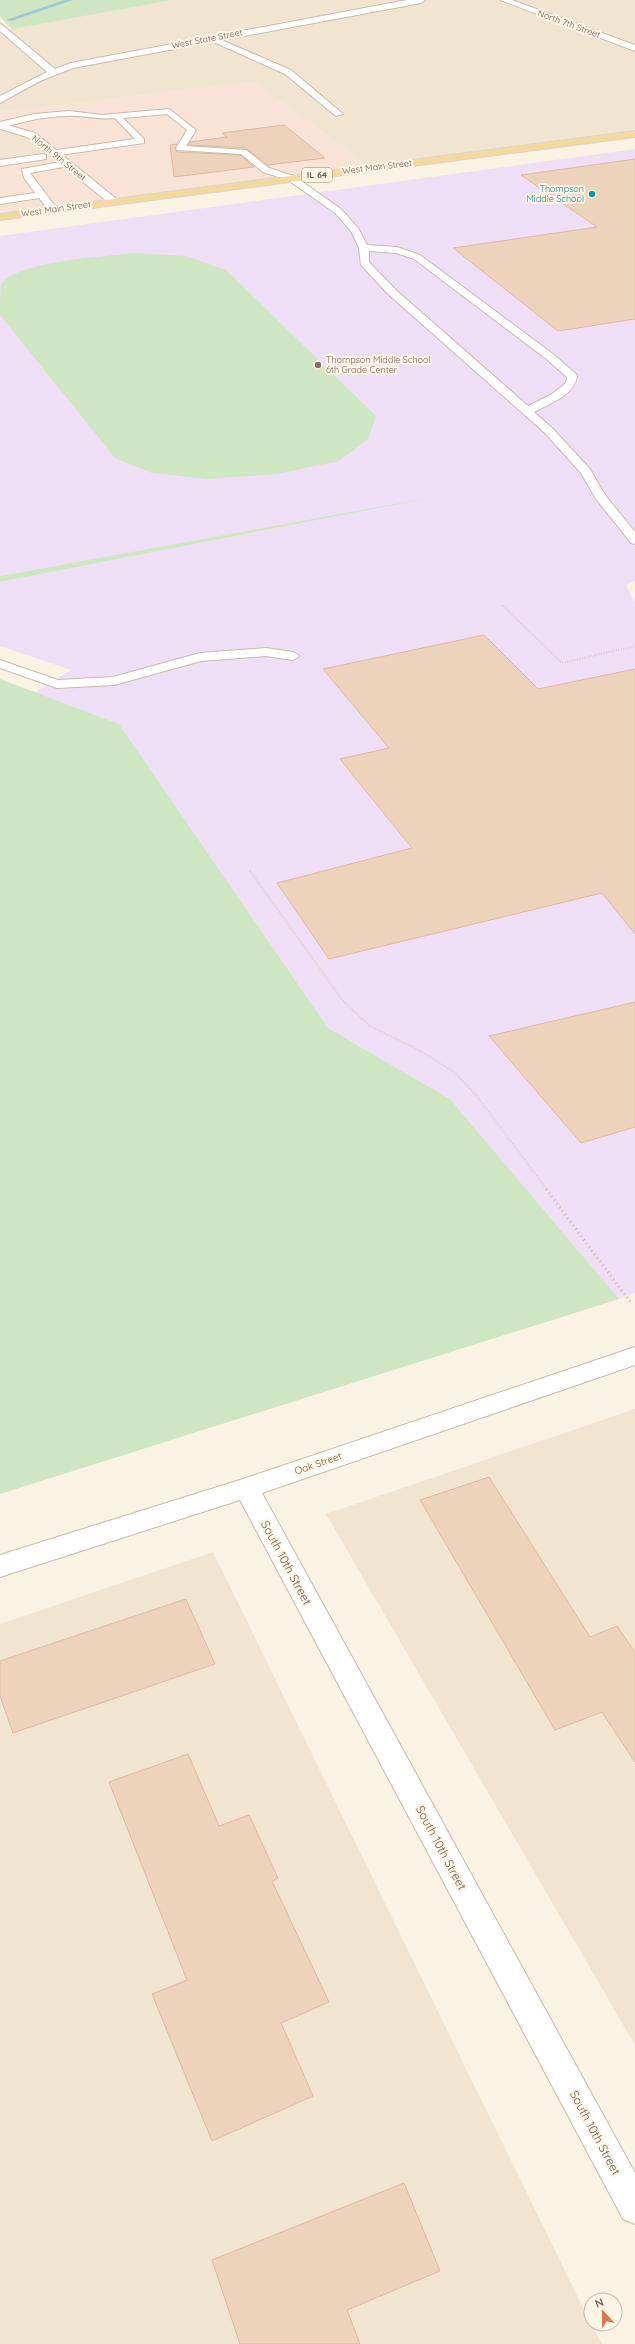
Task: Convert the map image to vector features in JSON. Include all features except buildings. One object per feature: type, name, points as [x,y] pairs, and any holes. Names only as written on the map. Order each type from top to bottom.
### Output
[{"type":"main road","name":"West Main Street","points":[[0,217],[113,201],[635,134]]},
{"type":"street","name":"West State Street","points":[[0,100],[53,72],[98,60],[421,0]]},
{"type":"street","name":"North 7th Street","points":[[504,0],[635,48]]},
{"type":"street","points":[[0,26],[53,72]]},
{"type":"street","name":"North 9th Street","points":[[0,125],[31,135],[113,201]]},
{"type":"street","name":"Oak Street","points":[[0,1566],[246,1488],[635,1356]]},
{"type":"street","name":"South 10th Street","points":[[246,1488],[635,2207]]},
{"type":"lane","points":[[212,38],[288,72],[339,114]]},
{"type":"lane","points":[[0,125],[41,115],[69,113],[102,116],[169,110],[192,130],[180,148],[243,152],[266,170],[291,178],[338,212],[355,230],[364,248],[364,263],[392,292],[549,431],[586,471],[600,496],[635,540]]},
{"type":"lane","points":[[0,163],[141,141],[116,115]]},
{"type":"lane","points":[[53,210],[28,178],[25,171],[66,164]]},
{"type":"lane","points":[[0,201],[41,195]]},
{"type":"lane","points":[[364,248],[397,250],[417,257],[549,356],[572,376],[571,384],[556,396],[527,411]]},
{"type":"lane","points":[[0,664],[57,684],[114,681],[200,658],[266,652],[293,656]]},
{"type":"path","points":[[503,606],[562,663],[635,646]]},
{"type":"path","points":[[250,871],[343,1001],[370,1026],[417,1049],[454,1072],[476,1095],[631,1303]]},
{"type":"shaded area","points":[[172,0],[415,0],[54,70],[7,29]]},
{"type":"shaded area","points":[[428,0],[497,0],[635,52],[635,132],[369,166],[254,82],[0,112],[0,103],[56,73],[89,64]]},
{"type":"shaded area","points":[[510,0],[635,0],[635,46]]},
{"type":"shaded area","points":[[0,28],[50,72],[0,98]]},
{"type":"shaded area","points":[[254,82],[369,166],[115,199],[35,135],[20,128],[0,124],[0,112]]},
{"type":"shaded area","points":[[0,128],[20,134],[50,157],[0,163]]},
{"type":"shaded area","points":[[635,149],[635,581],[626,585],[635,603],[635,1293],[619,1299],[450,1099],[328,1028],[119,724],[34,693],[71,670],[0,646],[0,582],[399,504],[0,576],[0,236]]},
{"type":"shaded area","points":[[50,157],[105,200],[0,215],[0,163]]},
{"type":"shaded area","points":[[635,1409],[635,2045],[326,1514]]},
{"type":"shaded area","points":[[213,1552],[583,2308],[583,2332],[595,2332],[602,2344],[0,2344],[0,1624]]},
{"type":"green space","points":[[0,0],[172,0],[12,29],[0,17]]},
{"type":"green space","points":[[136,253],[186,256],[226,270],[376,416],[368,439],[339,461],[277,474],[208,479],[152,473],[115,458],[0,315],[1,285],[9,277],[24,270],[42,265],[85,258]]},
{"type":"green space","points":[[450,494],[0,582],[0,576]]},
{"type":"green space","points":[[0,679],[119,724],[328,1028],[450,1099],[619,1299],[0,1494]]},
{"type":"waterway","points":[[9,20],[70,0]]},
{"type":"place","name":"Thompson Middle School","points":[[592,194]]},
{"type":"place","name":"Thompson Middle School 6th Grade Center","points":[[318,365]]}]
